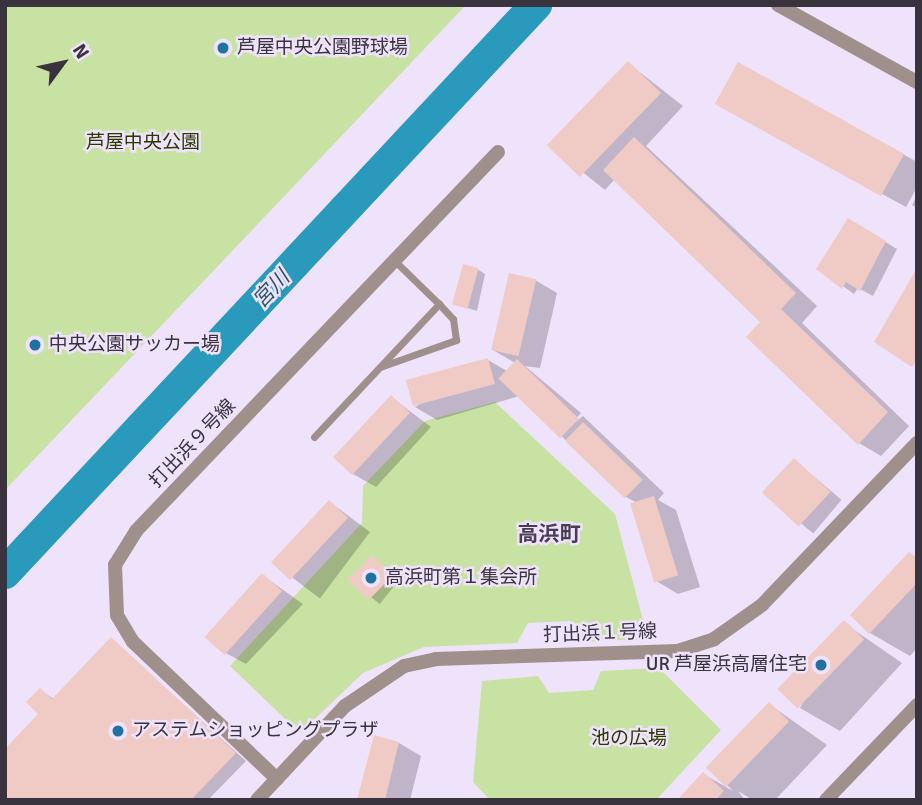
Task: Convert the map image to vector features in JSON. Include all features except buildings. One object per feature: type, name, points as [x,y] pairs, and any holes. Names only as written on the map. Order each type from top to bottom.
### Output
[{"type":"street","points":[[778,5],[917,82]]},
{"type":"street","name":"打出浜９号線","points":[[276,779],[133,642],[117,615],[115,565],[136,531],[498,152]]},
{"type":"street","name":"打出浜１号線","points":[[257,800],[345,706],[404,666],[436,659],[678,651],[714,639],[762,605],[917,443]]},
{"type":"street","points":[[826,800],[917,705]]},
{"type":"lane","points":[[379,368],[456,341],[453,319],[395,260]]},
{"type":"lane","points":[[314,437],[439,304]]},
{"type":"green space","name":"芦屋中央公園","points":[[5,5],[466,5],[7,488],[5,487]]},
{"type":"green space","points":[[495,402],[615,514],[648,639],[581,642],[570,621],[528,623],[517,643],[424,647],[363,673],[300,733],[230,666],[362,523],[363,486],[425,421]]},
{"type":"green space","name":"池の広場","points":[[659,668],[721,730],[656,800],[490,800],[473,782],[482,681],[538,676],[549,693],[593,690],[601,671]]},
{"type":"waterway","name":"宮川","points":[[5,573],[536,5]]},
{"type":"place","name":"芦屋中央公園野球場","points":[[223,48]]},
{"type":"place","name":"中央公園サッカー場","points":[[35,345]]},
{"type":"place","name":"高浜町第１集会所","points":[[371,578]]},
{"type":"place","name":"UR 芦屋浜高層住宅","points":[[821,665]]},
{"type":"place","name":"アステムショッピングプラザ","points":[[118,731]]},
{"type":"district","name":"高浜町","points":[[549,534]]}]
